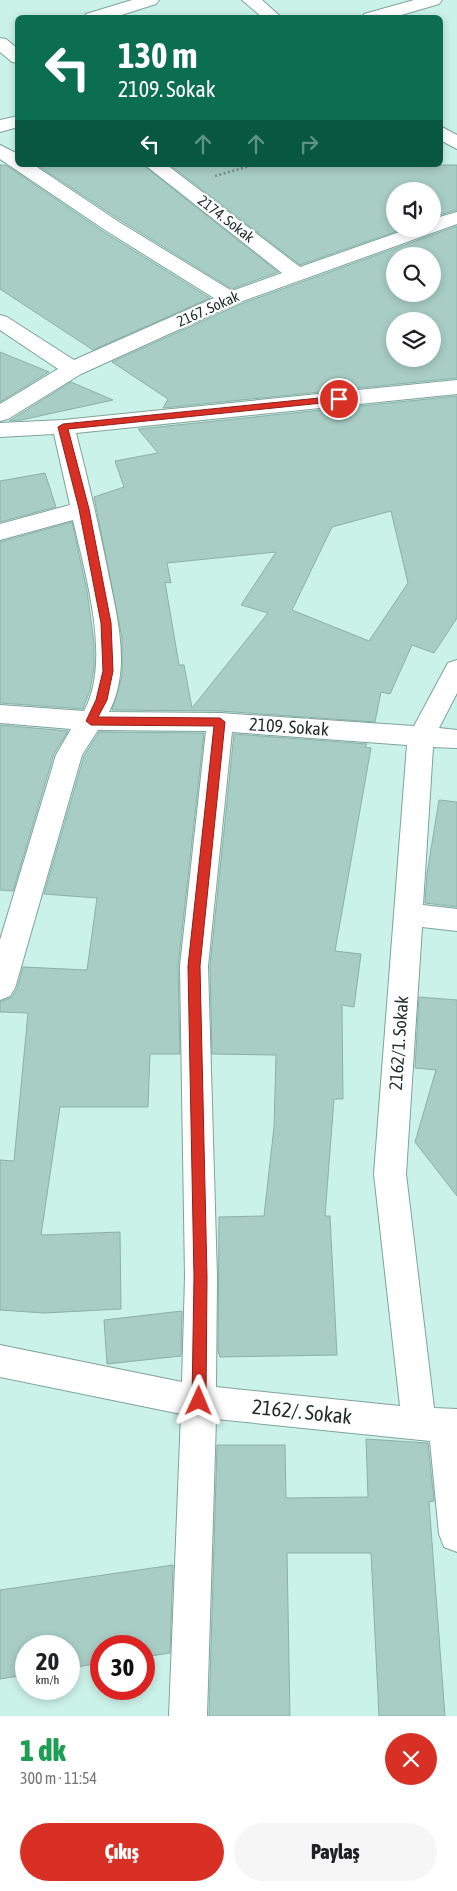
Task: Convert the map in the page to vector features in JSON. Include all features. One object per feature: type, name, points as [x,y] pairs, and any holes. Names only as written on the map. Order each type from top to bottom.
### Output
[{"type":"street","points":[[102,15],[150,0]]},
{"type":"street","points":[[251,0],[270,15]]},
{"type":"street","points":[[380,15],[433,0]]},
{"type":"street","points":[[6,42],[15,54]]},
{"type":"street","points":[[0,126],[15,122]]},
{"type":"street","points":[[443,134],[457,143]]},
{"type":"street","points":[[0,151],[15,160]]},
{"type":"street","points":[[25,167],[112,226],[230,299]]},
{"type":"street","name":"2174. Sokak","points":[[158,167],[296,274]]},
{"type":"street","points":[[441,223],[457,218]]},
{"type":"street","name":"2167. Sokak","points":[[0,414],[73,369],[230,299],[403,237]]},
{"type":"street","points":[[0,321],[73,369]]},
{"type":"street","points":[[0,430],[63,427],[457,387]]},
{"type":"street","points":[[0,988],[69,755],[78,736],[91,721],[101,700],[108,671],[106,623],[84,509],[63,427]]},
{"type":"street","points":[[0,532],[84,509]]},
{"type":"street","name":"2162/1. Sokak","points":[[457,669],[421,737],[390,1174],[441,1425],[457,1534]]},
{"type":"street","name":"2109. Sokak","points":[[0,714],[91,721],[220,722],[457,739]]},
{"type":"street","points":[[188,1716],[199,1401],[201,1277],[194,966],[220,722]]},
{"type":"street","points":[[408,914],[457,920]]},
{"type":"street","name":"2162/. Sokak","points":[[0,1361],[199,1401],[441,1425]]},
{"type":"building","points":[[0,165],[6,165],[104,232],[210,298],[93,350],[0,289]]},
{"type":"building","points":[[443,165],[457,165],[457,210],[441,214],[441,182],[386,182],[386,235],[300,265],[173,167],[443,167]]},
{"type":"building","points":[[40,167],[146,167],[278,272],[232,289],[120,220]]},
{"type":"building","points":[[457,226],[457,378],[163,408],[168,399],[112,362],[238,305],[386,252],[386,302],[441,302],[441,247],[399,247],[427,237],[441,237],[441,232]]},
{"type":"building","points":[[0,352],[49,372],[0,402]]},
{"type":"building","points":[[71,382],[113,400],[9,421]]},
{"type":"building","points":[[457,396],[457,618],[434,653],[412,645],[390,694],[381,692],[375,722],[220,711],[112,710],[122,676],[122,638],[94,497],[124,487],[115,461],[158,453],[138,429]],"holes":[[[391,511],[408,583],[369,641],[292,610],[332,527]],[[276,552],[241,605],[268,613],[192,708],[184,665],[179,665],[165,582],[171,583],[167,563]]]},
{"type":"building","points":[[45,473],[56,507],[0,522],[0,481]]},
{"type":"building","points":[[72,522],[87,591],[94,643],[94,667],[90,690],[83,709],[0,703],[0,542]]},
{"type":"building","points":[[0,725],[68,731],[54,754],[13,891],[0,890]]},
{"type":"building","points":[[99,732],[204,733],[178,966],[180,1054],[150,1054],[148,1107],[60,1107],[41,1235],[120,1232],[121,1309],[44,1313],[0,1310],[0,1160],[14,1161],[28,1013],[0,1012],[0,1002],[12,997],[17,989],[23,967],[87,970],[97,898],[44,894],[84,756]]},
{"type":"building","points":[[234,734],[367,744],[365,747],[371,748],[335,951],[361,954],[354,1007],[342,1005],[343,1099],[334,1099],[325,1216],[330,1216],[337,1355],[220,1357],[218,1351],[219,1217],[264,1216],[274,1127],[276,1055],[212,1054],[210,966]]},
{"type":"building","points":[[439,800],[457,802],[457,907],[425,903],[427,874]]},
{"type":"building","points":[[419,997],[457,1000],[457,1196],[415,1142],[436,1070],[415,1068]]},
{"type":"building","points":[[182,1311],[181,1356],[107,1364],[104,1320]]},
{"type":"building","points":[[366,1439],[428,1443],[434,1501],[429,1502],[445,1716],[379,1716],[371,1553],[287,1553],[290,1716],[209,1716],[217,1445],[285,1445],[286,1498],[368,1497]]},
{"type":"building","points":[[173,1565],[170,1653],[155,1655],[155,1635],[90,1635],[90,1665],[80,1666],[80,1635],[15,1635],[15,1677],[0,1679],[0,1590]]},
{"type":"route","points":[[199,1401],[201,1277],[194,966],[220,722],[91,721],[101,700],[108,671],[106,623],[84,509],[63,427],[339,399]]}]
